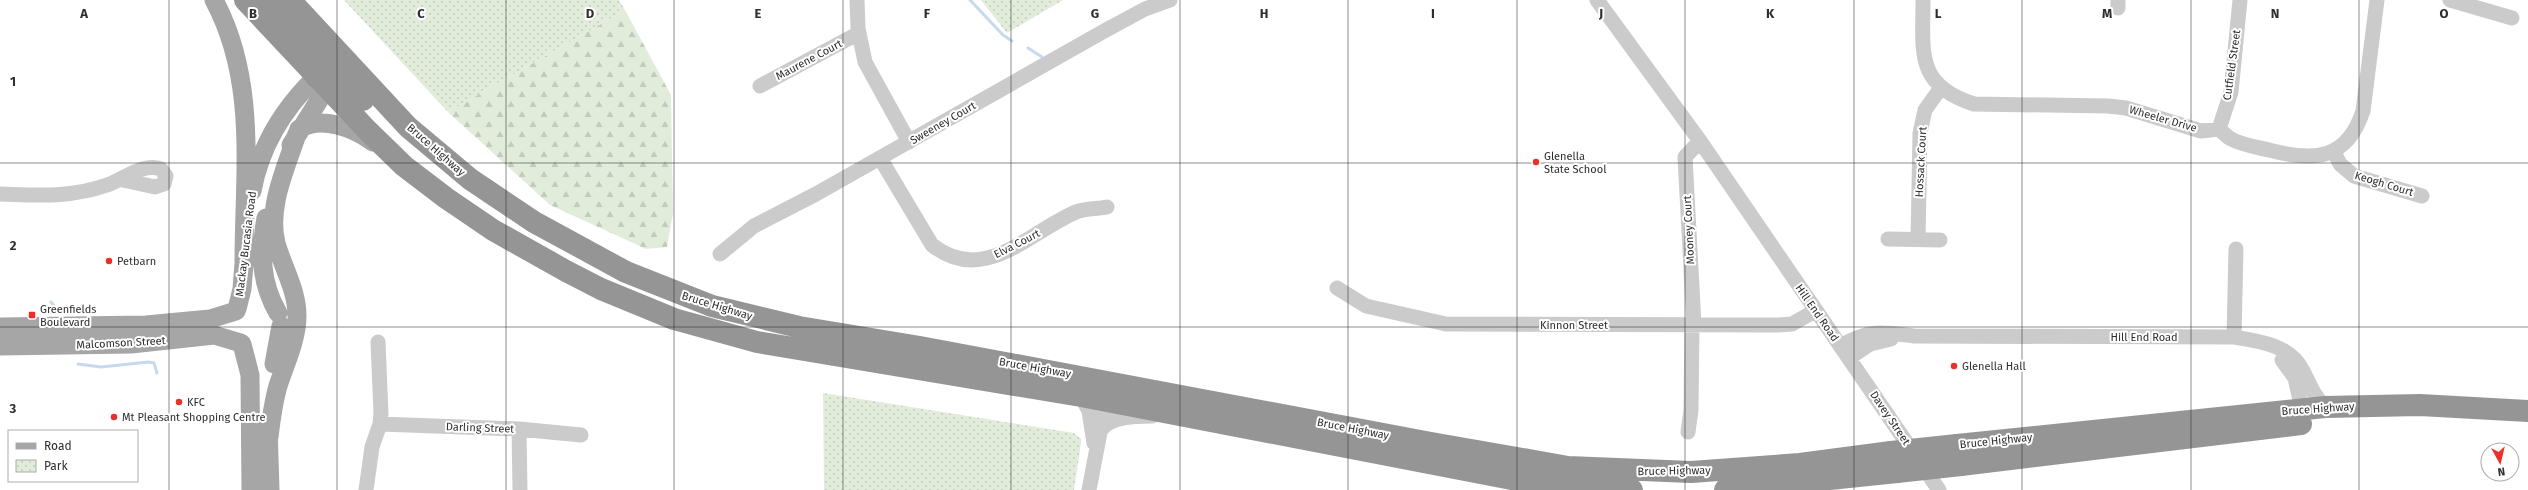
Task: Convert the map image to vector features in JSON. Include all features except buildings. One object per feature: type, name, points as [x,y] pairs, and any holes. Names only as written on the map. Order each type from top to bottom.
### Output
[{"type":"highway","name":"Bruce Highway","points":[[245,0],[324,80],[404,166],[469,214],[534,254],[601,289],[674,319],[757,342],[1081,396],[1171,416],[1517,480],[1632,490]]},
{"type":"highway","points":[[267,0],[324,62],[324,80],[345,82],[422,157],[487,206],[581,256],[644,281]]},
{"type":"highway","name":"Bruce Highway","points":[[290,0],[408,127],[470,179],[534,222],[644,281],[712,306],[769,322],[920,347],[1430,443],[1568,467],[1691,472],[1800,464],[1894,462]]},
{"type":"highway","points":[[920,347],[960,362],[1095,387],[1101,392],[1106,401]]},
{"type":"highway","name":"Bruce Highway","points":[[1725,490],[1894,462],[2328,414],[2394,404],[2528,410]]},
{"type":"highway","name":"Bruce Highway","points":[[1959,455],[2302,409]]},
{"type":"highway","points":[[2302,409],[2328,414]]},
{"type":"highway","name":"Bruce Highway","points":[[2328,414],[2460,420],[2528,426]]},
{"type":"main road","points":[[214,0],[236,54],[245,104],[244,263]]},
{"type":"main road","name":"Mackay Bucasia Road","points":[[237,310],[242,289],[252,192],[264,152],[284,115],[324,80]]},
{"type":"main road","name":"Mackay Bucasia Road","points":[[280,320],[268,294],[264,280],[264,232],[272,189],[279,168],[324,80]]},
{"type":"main road","points":[[269,437],[278,388],[292,346],[297,322],[294,294],[276,243],[274,218],[279,193],[298,132],[319,123],[350,128],[363,134],[404,166]]},
{"type":"main road","points":[[251,490],[250,375],[241,343],[233,329],[237,310],[248,302],[261,300],[273,306],[280,320],[268,402],[270,490]]},
{"type":"main road","name":"Malcomson Street","points":[[0,327],[146,325],[210,319],[237,310]]},
{"type":"main road","points":[[241,343],[255,349],[264,347],[276,339],[280,320]]},
{"type":"main road","name":"Malcomson Street","points":[[0,346],[131,344],[214,335],[241,343]]},
{"type":"street","points":[[857,0],[858,33],[868,68],[909,142]]},
{"type":"street","name":"Sweeney Court","points":[[720,254],[754,226],[909,142],[1106,30],[1145,9],[1170,0]]},
{"type":"street","name":"Hill End Road","points":[[1597,0],[1700,140],[1840,346],[1858,335],[1875,332],[1914,336],[2234,337],[2277,347],[2294,358],[2302,369],[2311,391],[2328,414]]},
{"type":"street","points":[[1923,0],[1923,47],[1926,64],[1940,89]]},
{"type":"street","name":"Cutfield Street","points":[[2219,129],[2231,92],[2240,0]]},
{"type":"street","points":[[2219,129],[2233,140],[2294,157],[2315,158],[2334,152],[2347,142],[2358,128],[2363,111],[2377,0]]},
{"type":"street","points":[[2450,0],[2512,18]]},
{"type":"street","name":"Maurene Court","points":[[760,86],[858,33]]},
{"type":"street","name":"Wheeler Drive","points":[[1940,89],[1957,99],[1974,104],[2108,106],[2126,108],[2201,131],[2219,129]]},
{"type":"street","name":"Hossack Court","points":[[1918,240],[1920,133],[1925,110],[1940,89]]},
{"type":"street","name":"Mooney Court","points":[[1688,432],[1691,410],[1693,325],[1685,157],[1700,140]]},
{"type":"street","name":"Keogh Court","points":[[2334,152],[2340,164],[2354,176],[2422,196]]},
{"type":"street","name":"Elva Court","points":[[880,158],[932,245],[944,254],[955,259],[971,261],[999,255],[1078,211],[1107,207]]},
{"type":"street","points":[[0,194],[74,195],[123,180]]},
{"type":"street","points":[[1888,239],[1940,240]]},
{"type":"street","points":[[2234,337],[2236,249]]},
{"type":"street","name":"Kinnon Street","points":[[1337,288],[1366,306],[1446,324],[1792,324],[1815,311]]},
{"type":"street","points":[[1849,358],[1870,344],[1914,336]]},
{"type":"street","name":"Hill End Road","points":[[2251,340],[2276,355],[2289,368],[2295,378],[2302,409]]},
{"type":"street","points":[[366,490],[372,447],[380,424],[378,342]]},
{"type":"street","name":"Davey Street","points":[[1840,346],[1939,490]]},
{"type":"street","points":[[1081,396],[1089,411],[1095,448]]},
{"type":"street","points":[[1089,490],[1095,448],[1101,430],[1106,401]]},
{"type":"street","points":[[1101,430],[1109,423],[1120,420],[1171,416]]},
{"type":"street","name":"Darling Street","points":[[380,424],[519,429],[580,435]]},
{"type":"street","points":[[519,429],[520,490]]},
{"type":"green space","points":[[344,0],[619,0],[625,10],[448,112]]},
{"type":"green space","points":[[981,0],[1063,0],[1007,33]]},
{"type":"green space","points":[[625,10],[671,95],[673,213],[667,247],[646,249],[550,205],[448,112]]},
{"type":"green space","points":[[823,393],[1074,433],[1081,439],[1081,443],[1074,490],[824,490]]},
{"type":"waterway","points":[[970,0],[1003,35],[1012,41]]},
{"type":"waterway","points":[[1028,48],[1042,57]]},
{"type":"waterway","points":[[51,302],[58,311]]},
{"type":"waterway","points":[[78,364],[101,367],[149,362],[154,363],[157,373]]},
{"type":"place","name":"Glenella State School","points":[[1536,162]]},
{"type":"place","name":"Petbarn","points":[[109,261]]},
{"type":"place","name":"Greenfields Boulevard","points":[[32,315]]},
{"type":"place","name":"Glenella Hall","points":[[1954,366]]},
{"type":"place","name":"KFC","points":[[179,402]]},
{"type":"place","name":"Mt Pleasant Shopping Centre","points":[[114,417]]}]
